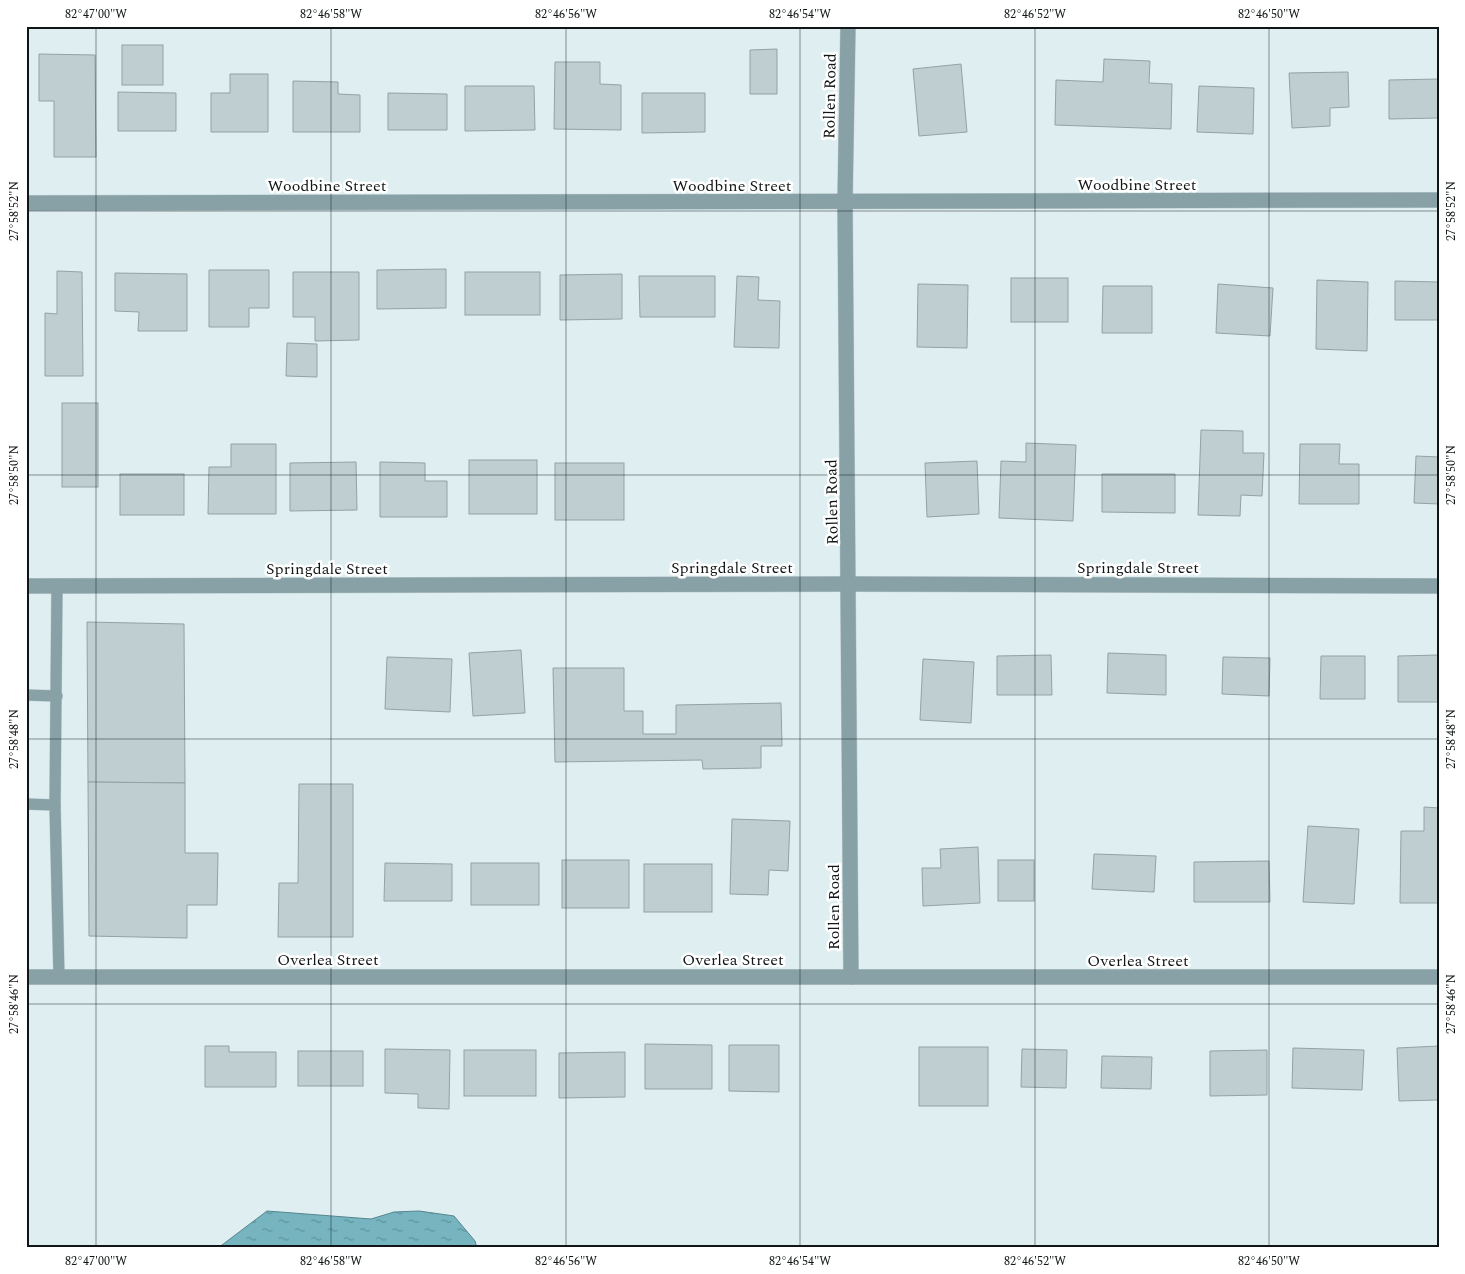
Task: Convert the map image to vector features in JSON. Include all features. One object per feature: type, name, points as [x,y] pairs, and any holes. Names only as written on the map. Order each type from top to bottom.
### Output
[{"type":"street","name":"Rollen Road","points":[[848,26],[845,202],[851,977]]},
{"type":"street","name":"Woodbine Street","points":[[26,203],[1439,200]]},
{"type":"street","name":"Springdale Street","points":[[26,586],[849,584],[1439,586]]},
{"type":"street","name":"Overlea Street","points":[[26,977],[1439,977]]},
{"type":"lane","points":[[57,586],[55,805],[59,977]]},
{"type":"lane","points":[[26,695],[56,696]]},
{"type":"lane","points":[[26,804],[55,805]]},
{"type":"water","points":[[267,1211],[371,1219],[394,1212],[419,1211],[454,1216],[475,1241],[477,1248],[218,1248]]},
{"type":"building","points":[[122,45],[163,45],[163,85],[122,85]]},
{"type":"building","points":[[777,49],[777,94],[750,94],[750,50]]},
{"type":"building","points":[[39,54],[95,55],[96,157],[54,157],[54,101],[39,101]]},
{"type":"building","points":[[1104,59],[1150,61],[1149,83],[1172,84],[1171,129],[1055,125],[1056,80],[1103,82]]},
{"type":"building","points":[[555,62],[600,62],[600,84],[621,85],[621,130],[554,129]]},
{"type":"building","points":[[961,64],[967,132],[919,136],[913,69]]},
{"type":"building","points":[[1348,72],[1349,107],[1330,108],[1330,126],[1292,128],[1289,73]]},
{"type":"building","points":[[230,74],[268,74],[268,132],[211,132],[211,93],[230,93]]},
{"type":"building","points":[[1439,79],[1439,118],[1389,119],[1389,80]]},
{"type":"building","points":[[293,81],[338,82],[338,94],[360,95],[360,132],[293,132]]},
{"type":"building","points":[[465,86],[534,86],[535,130],[465,131]]},
{"type":"building","points":[[1199,86],[1254,88],[1253,134],[1197,132]]},
{"type":"building","points":[[118,92],[176,93],[176,131],[118,131]]},
{"type":"building","points":[[388,93],[447,94],[447,130],[388,130]]},
{"type":"building","points":[[642,93],[705,93],[705,132],[642,133]]},
{"type":"building","points":[[446,269],[446,308],[377,309],[377,270]]},
{"type":"building","points":[[209,270],[269,270],[269,308],[249,308],[249,327],[209,327]]},
{"type":"building","points":[[57,271],[82,272],[83,376],[45,376],[45,313],[57,314]]},
{"type":"building","points":[[293,272],[359,272],[359,340],[315,341],[315,317],[293,317]]},
{"type":"building","points":[[465,272],[540,272],[540,315],[465,315]]},
{"type":"building","points":[[115,273],[187,274],[187,331],[138,331],[139,312],[115,311]]},
{"type":"building","points":[[622,274],[622,319],[560,320],[560,275]]},
{"type":"building","points":[[639,276],[715,276],[715,317],[640,317]]},
{"type":"building","points":[[737,276],[759,277],[758,300],[780,301],[779,348],[734,347]]},
{"type":"building","points":[[1011,278],[1068,278],[1068,322],[1011,322]]},
{"type":"building","points":[[1317,280],[1368,282],[1367,351],[1316,349]]},
{"type":"building","points":[[1395,281],[1439,282],[1439,320],[1395,320]]},
{"type":"building","points":[[918,284],[968,285],[967,348],[917,347]]},
{"type":"building","points":[[1218,284],[1273,288],[1270,336],[1216,333]]},
{"type":"building","points":[[1103,286],[1152,286],[1152,333],[1102,333]]},
{"type":"building","points":[[287,343],[317,344],[317,377],[286,376]]},
{"type":"building","points":[[62,403],[98,403],[98,487],[62,487]]},
{"type":"building","points":[[1201,430],[1243,431],[1243,453],[1264,453],[1262,496],[1241,495],[1240,516],[1198,515]]},
{"type":"building","points":[[1026,443],[1076,445],[1073,521],[999,518],[1001,461],[1026,462]]},
{"type":"building","points":[[231,444],[276,444],[276,514],[208,514],[209,467],[231,467]]},
{"type":"building","points":[[1300,444],[1340,444],[1339,464],[1359,464],[1359,504],[1299,504]]},
{"type":"building","points":[[1416,456],[1439,457],[1439,504],[1414,503]]},
{"type":"building","points":[[469,460],[537,460],[537,514],[469,514]]},
{"type":"building","points":[[977,461],[979,514],[927,517],[925,463]]},
{"type":"building","points":[[356,462],[357,510],[290,511],[290,463]]},
{"type":"building","points":[[380,462],[425,463],[425,481],[447,481],[447,517],[380,517]]},
{"type":"building","points":[[555,463],[624,463],[624,520],[555,520]]},
{"type":"building","points":[[120,474],[184,474],[184,515],[120,515]]},
{"type":"building","points":[[1102,474],[1175,474],[1175,513],[1102,512]]},
{"type":"building","points":[[87,622],[184,624],[185,783],[88,782]]},
{"type":"building","points":[[521,650],[525,713],[473,716],[469,653]]},
{"type":"building","points":[[1108,653],[1166,655],[1166,695],[1107,693]]},
{"type":"building","points":[[1051,655],[1052,695],[997,695],[997,656]]},
{"type":"building","points":[[1439,655],[1439,702],[1398,702],[1398,656]]},
{"type":"building","points":[[1321,656],[1365,656],[1365,699],[1320,699]]},
{"type":"building","points":[[387,657],[452,659],[450,712],[385,709]]},
{"type":"building","points":[[1223,657],[1270,658],[1269,696],[1222,694]]},
{"type":"building","points":[[923,659],[974,662],[971,723],[920,720]]},
{"type":"building","points":[[553,668],[624,668],[624,711],[643,711],[643,734],[676,734],[676,705],[781,703],[782,746],[761,746],[761,768],[703,769],[702,760],[555,762]]},
{"type":"building","points":[[88,782],[185,783],[185,853],[218,853],[217,905],[187,905],[187,938],[89,936]]},
{"type":"building","points":[[299,784],[353,784],[353,937],[278,937],[279,883],[298,883]]},
{"type":"building","points":[[1424,807],[1439,808],[1439,903],[1400,903],[1401,831],[1424,831]]},
{"type":"building","points":[[732,819],[790,821],[788,871],[769,870],[768,895],[730,894]]},
{"type":"building","points":[[1308,826],[1359,829],[1354,904],[1303,902]]},
{"type":"building","points":[[978,847],[980,903],[923,906],[922,868],[941,868],[940,849]]},
{"type":"building","points":[[1094,854],[1156,856],[1154,892],[1092,889]]},
{"type":"building","points":[[562,860],[629,860],[629,908],[562,908]]},
{"type":"building","points":[[998,860],[1034,860],[1034,901],[998,901]]},
{"type":"building","points":[[1269,861],[1270,902],[1194,902],[1194,862]]},
{"type":"building","points":[[385,863],[452,864],[452,901],[384,901]]},
{"type":"building","points":[[471,863],[539,863],[539,905],[471,905]]},
{"type":"building","points":[[644,864],[712,864],[712,912],[644,912]]},
{"type":"building","points":[[645,1044],[712,1045],[712,1089],[645,1089]]},
{"type":"building","points":[[729,1045],[779,1045],[779,1092],[729,1091]]},
{"type":"building","points":[[205,1046],[229,1046],[229,1052],[276,1052],[276,1087],[205,1087]]},
{"type":"building","points":[[1439,1046],[1439,1100],[1399,1101],[1397,1048]]},
{"type":"building","points":[[919,1047],[988,1047],[988,1106],[919,1106]]},
{"type":"building","points":[[1293,1048],[1364,1050],[1362,1090],[1292,1088]]},
{"type":"building","points":[[385,1049],[450,1050],[449,1109],[418,1108],[418,1094],[385,1093]]},
{"type":"building","points":[[1022,1049],[1067,1050],[1066,1088],[1021,1087]]},
{"type":"building","points":[[464,1050],[536,1050],[536,1096],[464,1096]]},
{"type":"building","points":[[1267,1050],[1267,1095],[1210,1096],[1210,1051]]},
{"type":"building","points":[[298,1051],[363,1051],[363,1086],[298,1086]]},
{"type":"building","points":[[625,1052],[625,1097],[559,1098],[559,1053]]},
{"type":"building","points":[[1102,1056],[1152,1057],[1151,1089],[1101,1088]]}]
